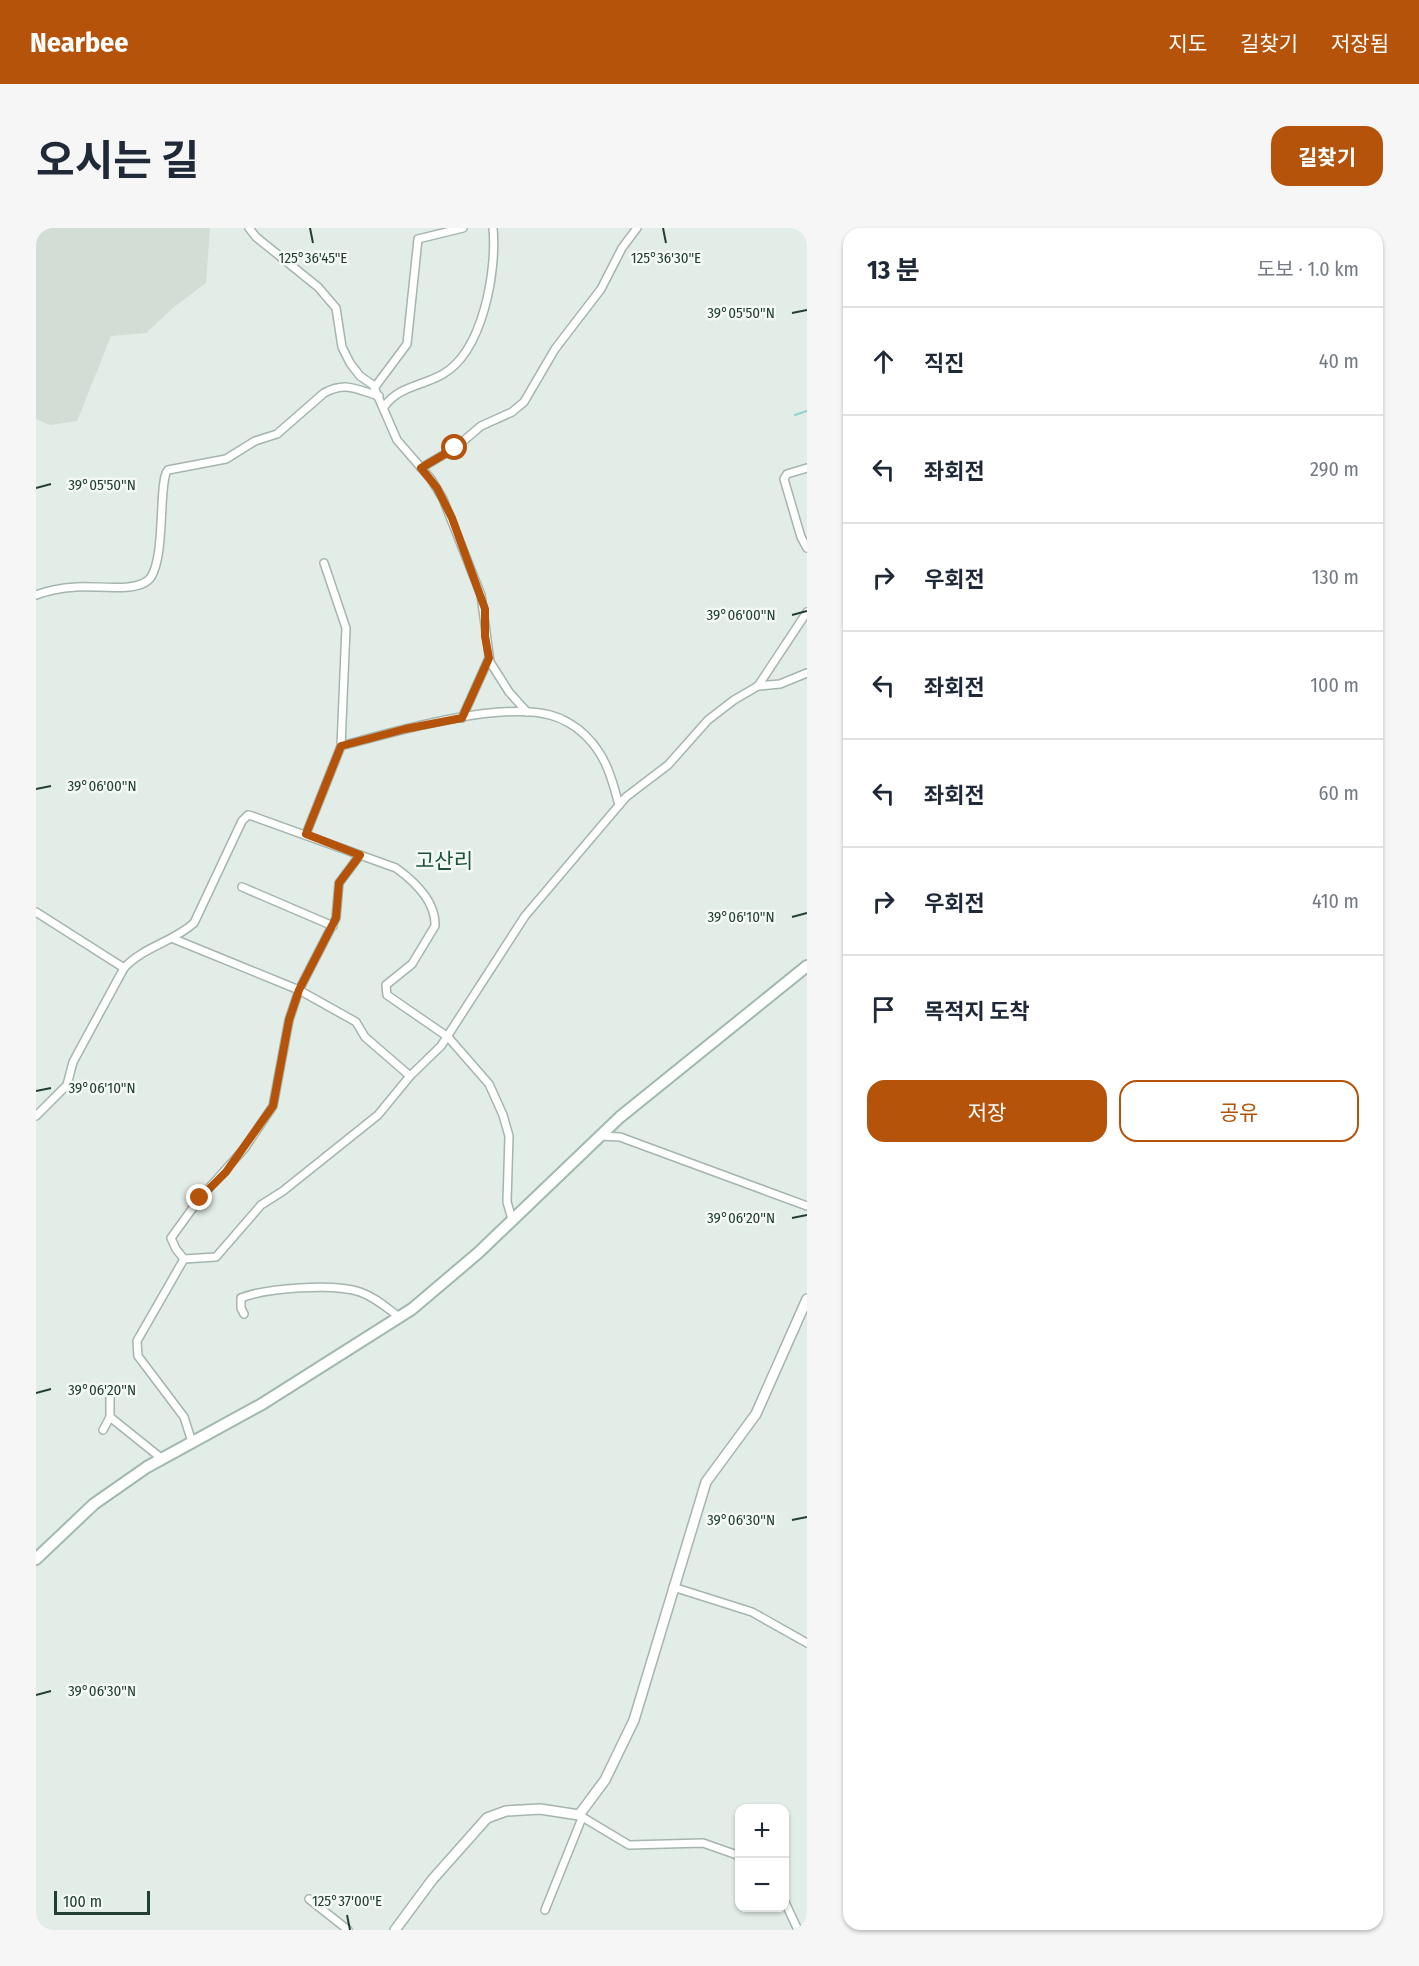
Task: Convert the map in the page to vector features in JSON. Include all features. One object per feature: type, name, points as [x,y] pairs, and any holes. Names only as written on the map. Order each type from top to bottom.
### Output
[{"type":"main road","points":[[36,1559],[94,1504],[161,1458],[262,1404],[399,1317],[478,1253],[620,1117],[807,966]]},
{"type":"street","points":[[249,228],[331,300],[339,314],[345,355],[360,376],[375,387],[397,440],[443,499],[473,572],[485,609],[485,636],[489,658],[509,692],[527,712]]},
{"type":"street","points":[[375,387],[407,344],[418,239],[463,228]]},
{"type":"street","points":[[384,407],[402,391],[448,371],[471,345],[490,280],[493,228]]},
{"type":"street","points":[[421,468],[455,448],[481,426],[512,412],[524,402],[550,356],[601,289],[618,256],[637,228]]},
{"type":"street","points":[[36,595],[78,586],[131,587],[144,584],[153,576],[156,565],[163,520],[163,479],[168,470],[226,459],[255,441],[277,435],[324,393],[333,388],[348,385],[379,396]]},
{"type":"street","points":[[807,468],[787,474],[784,479],[801,537],[807,548]]},
{"type":"street","points":[[306,834],[341,746],[346,628],[324,563]]},
{"type":"street","points":[[184,1259],[216,1257],[261,1205],[284,1191],[378,1115],[410,1076],[448,1036],[525,916],[619,805],[668,765],[708,720],[758,686],[807,612]]},
{"type":"street","points":[[462,718],[489,658]]},
{"type":"street","points":[[758,686],[780,684],[807,673]]},
{"type":"street","points":[[341,746],[405,729],[462,718],[527,712],[552,715],[587,737],[610,770],[619,805]]},
{"type":"street","points":[[36,1116],[67,1085],[73,1062],[124,968],[134,958],[174,939],[194,923],[245,817],[252,816],[396,868],[408,877],[427,898],[435,926],[412,964],[386,985],[385,990],[387,996],[448,1036],[485,1078],[503,1115],[509,1136],[507,1202],[512,1219]]},
{"type":"street","points":[[184,1259],[171,1238],[178,1225],[226,1172],[273,1106],[289,1020],[299,990],[336,918],[339,883],[360,855]]},
{"type":"street","points":[[242,887],[333,926]]},
{"type":"street","points":[[36,912],[124,968]]},
{"type":"street","points":[[174,939],[299,990],[356,1022],[365,1037],[410,1076]]},
{"type":"street","points":[[600,1136],[620,1137],[807,1206]]},
{"type":"street","points":[[184,1259],[137,1341],[137,1349],[138,1356],[183,1417],[192,1442]]},
{"type":"street","points":[[244,1314],[241,1308],[241,1298],[258,1291],[339,1287],[361,1292],[399,1317]]},
{"type":"street","points":[[545,1910],[581,1817],[604,1780],[634,1720],[706,1482],[756,1414],[807,1299]]},
{"type":"street","points":[[103,1430],[110,1417],[110,1397]]},
{"type":"street","points":[[110,1417],[161,1458]]},
{"type":"street","points":[[673,1587],[752,1612],[807,1643]]},
{"type":"street","points":[[395,1930],[432,1880],[487,1818],[506,1811],[540,1809],[581,1817],[629,1845],[703,1843],[735,1854]]},
{"type":"street","points":[[309,1899],[348,1930]]},
{"type":"street","points":[[789,1911],[798,1930]]},
{"type":"shaded area","points":[[36,228],[210,228],[206,283],[174,307],[146,333],[111,336],[77,421],[50,425],[36,419]]},
{"type":"waterway","points":[[795,415],[807,411]]},
{"type":"district","name":"고산리","points":[[444,861]]},
{"type":"route","points":[[200,1198],[226,1172],[254,1137],[273,1106],[289,1020],[299,990],[336,918],[339,883],[360,855],[306,834],[341,746],[405,729],[462,718],[483,676],[489,658],[485,636],[485,609],[477,582],[443,499],[421,468],[455,448]]}]
